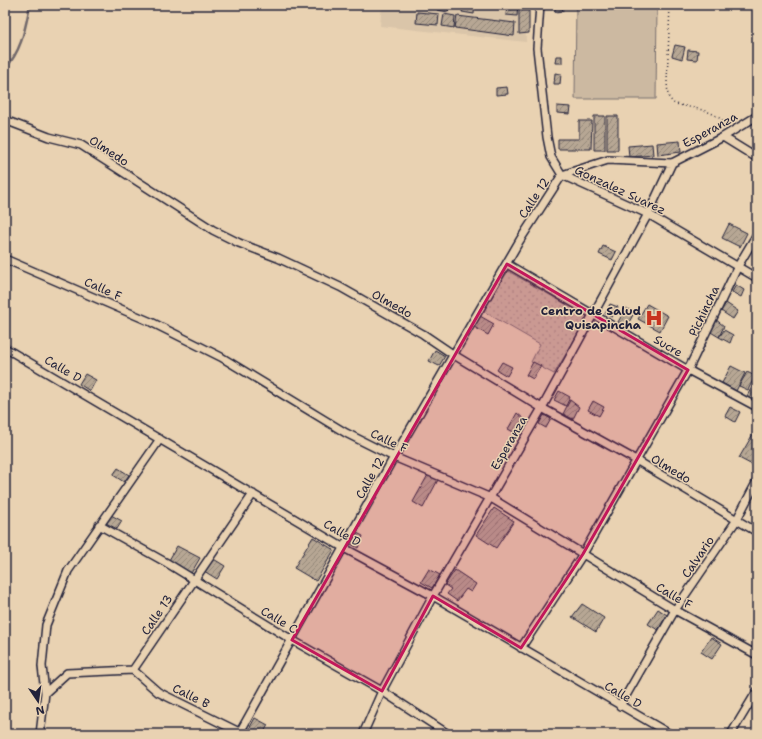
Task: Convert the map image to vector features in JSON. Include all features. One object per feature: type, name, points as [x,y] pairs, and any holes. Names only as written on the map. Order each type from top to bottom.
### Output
[{"type":"street","name":"Gonzalez Suarez","points":[[540,5],[537,48],[547,136],[551,157],[562,175],[648,214],[757,278]]},
{"type":"street","name":"Esperanza","points":[[562,175],[608,160],[672,163],[723,137],[757,116]]},
{"type":"street","name":"Olmedo","points":[[8,121],[49,137],[81,145],[213,230],[239,243],[278,258],[340,287],[423,334],[454,355],[542,408],[636,460],[736,521],[757,532]]},
{"type":"street","points":[[723,137],[757,158]]},
{"type":"street","name":"Esperanza","points":[[363,734],[382,691],[433,596],[542,408],[648,214],[672,163]]},
{"type":"street","name":"Calle 12","points":[[242,733],[394,457],[520,240],[562,175]]},
{"type":"street","name":"Pichincha","points":[[521,648],[583,554],[688,370],[738,266],[757,234]]},
{"type":"street","name":"Calle F","points":[[5,259],[151,322],[221,357],[346,433],[394,457],[491,498],[675,610],[757,655]]},
{"type":"street","name":"Sucre","points":[[507,264],[688,370],[757,407]]},
{"type":"street","name":"Calle D","points":[[5,348],[344,548],[433,596],[670,734]]},
{"type":"street","points":[[40,734],[45,693],[42,666],[46,625],[68,571],[160,439]]},
{"type":"street","name":"Calvario","points":[[620,706],[675,610],[736,521],[757,482]]},
{"type":"street","name":"Calle 13","points":[[133,670],[253,494]]},
{"type":"street","name":"Calle C","points":[[99,525],[167,563],[193,581],[292,640],[382,691],[448,734]]},
{"type":"street","points":[[45,693],[67,672],[133,670]]},
{"type":"street","name":"Calle B","points":[[133,670],[158,692],[242,733]]},
{"type":"street","points":[[731,734],[757,690]]},
{"type":"path","points":[[670,5],[667,82],[668,96],[673,102],[709,112],[723,120],[730,132]]},
{"type":"path","points":[[5,144],[8,121]]},
{"type":"highlighted area","points":[[507,264],[688,370],[583,554],[521,648],[433,596],[382,691],[292,640]]},
{"type":"shaded area","points":[[382,5],[525,5],[526,42],[380,26]]},
{"type":"shaded area","points":[[576,5],[657,5],[656,99],[575,99]]},
{"type":"shaded area","points":[[508,271],[588,317],[554,374],[531,362],[540,344],[483,311]]},
{"type":"building","points":[[437,5],[449,5],[448,12],[437,10]]},
{"type":"building","points":[[463,5],[475,5],[474,14],[462,12]]},
{"type":"building","points":[[507,5],[518,5],[517,16],[506,15]]},
{"type":"building","points":[[555,5],[562,5],[563,11],[555,12]]},
{"type":"building","points":[[519,11],[529,11],[529,33],[519,34]]},
{"type":"building","points":[[417,12],[439,14],[438,25],[416,23]]},
{"type":"building","points":[[444,14],[455,16],[454,28],[442,26]]},
{"type":"building","points":[[457,16],[515,23],[514,36],[455,28]]},
{"type":"building","points":[[675,45],[685,47],[682,59],[672,56]]},
{"type":"building","points":[[688,50],[698,51],[697,60],[687,59]]},
{"type":"building","points":[[556,56],[562,56],[562,63],[555,63]]},
{"type":"building","points":[[555,73],[561,74],[560,84],[554,84]]},
{"type":"building","points":[[507,87],[508,94],[496,95],[496,88]]},
{"type":"building","points":[[557,106],[571,107],[570,114],[557,113]]},
{"type":"building","points":[[594,116],[605,116],[605,150],[594,150]]},
{"type":"building","points":[[607,116],[618,116],[618,150],[607,150]]},
{"type":"building","points":[[579,121],[592,121],[591,149],[558,149],[558,139],[579,139]]},
{"type":"building","points":[[680,141],[681,152],[658,155],[657,143]]},
{"type":"building","points":[[652,144],[653,155],[629,157],[628,146]]},
{"type":"building","points":[[729,224],[747,233],[740,247],[722,238]]},
{"type":"building","points":[[603,246],[616,252],[612,260],[599,254]]},
{"type":"building","points":[[736,285],[744,290],[741,297],[732,292]]},
{"type":"building","points":[[726,303],[738,311],[733,319],[721,311]]},
{"type":"building","points":[[610,304],[618,307],[612,317],[605,314]]},
{"type":"building","points":[[647,304],[668,316],[660,331],[638,319]]},
{"type":"building","points":[[626,308],[634,313],[627,326],[618,322]]},
{"type":"building","points":[[480,316],[494,324],[488,335],[474,327]]},
{"type":"building","points":[[715,319],[724,326],[719,337],[709,331]]},
{"type":"building","points":[[724,330],[733,335],[730,343],[719,337]]},
{"type":"building","points":[[435,350],[445,356],[439,366],[429,361]]},
{"type":"building","points":[[502,362],[512,367],[507,376],[497,370]]},
{"type":"building","points":[[533,362],[541,366],[533,379],[526,375]]},
{"type":"building","points":[[731,366],[745,373],[736,391],[722,383]]},
{"type":"building","points":[[747,372],[755,376],[748,390],[739,386]]},
{"type":"building","points":[[85,374],[96,380],[90,391],[79,384]]},
{"type":"building","points":[[754,383],[757,385],[757,404],[746,398]]},
{"type":"building","points":[[559,391],[570,397],[566,406],[554,400]]},
{"type":"building","points":[[570,400],[579,407],[573,419],[563,414]]},
{"type":"building","points":[[593,401],[604,407],[599,416],[588,410]]},
{"type":"building","points":[[730,407],[740,412],[735,422],[725,416]]},
{"type":"building","points":[[517,413],[524,419],[517,434],[508,429]]},
{"type":"building","points":[[544,415],[551,419],[546,428],[539,424]]},
{"type":"building","points":[[757,427],[757,465],[756,467],[739,458]]},
{"type":"building","points":[[118,468],[129,475],[124,482],[113,475]]},
{"type":"building","points":[[429,473],[439,478],[423,508],[413,502]]},
{"type":"building","points":[[494,508],[514,521],[496,548],[476,535]]},
{"type":"building","points":[[111,515],[122,521],[117,529],[106,523]]},
{"type":"building","points":[[355,532],[363,536],[358,548],[349,543]]},
{"type":"building","points":[[313,537],[334,550],[316,581],[294,568]]},
{"type":"building","points":[[177,546],[200,558],[190,575],[168,562]]},
{"type":"building","points":[[212,558],[225,566],[217,579],[204,571]]},
{"type":"building","points":[[429,569],[440,575],[432,588],[421,582]]},
{"type":"building","points":[[455,570],[476,584],[471,592],[466,589],[457,601],[447,594],[451,589],[445,585]]},
{"type":"building","points":[[582,604],[604,618],[596,632],[572,617]]},
{"type":"building","points":[[658,609],[667,615],[658,630],[648,624]]},
{"type":"building","points":[[711,637],[722,644],[712,659],[701,652]]},
{"type":"building","points":[[255,718],[268,725],[263,734],[258,734],[249,729]]},
{"type":"waterway","points":[[5,69],[11,62],[19,47],[30,5]]},
{"type":"place","name":"Centro de Salud Quisapincha","points":[[654,318]]}]
